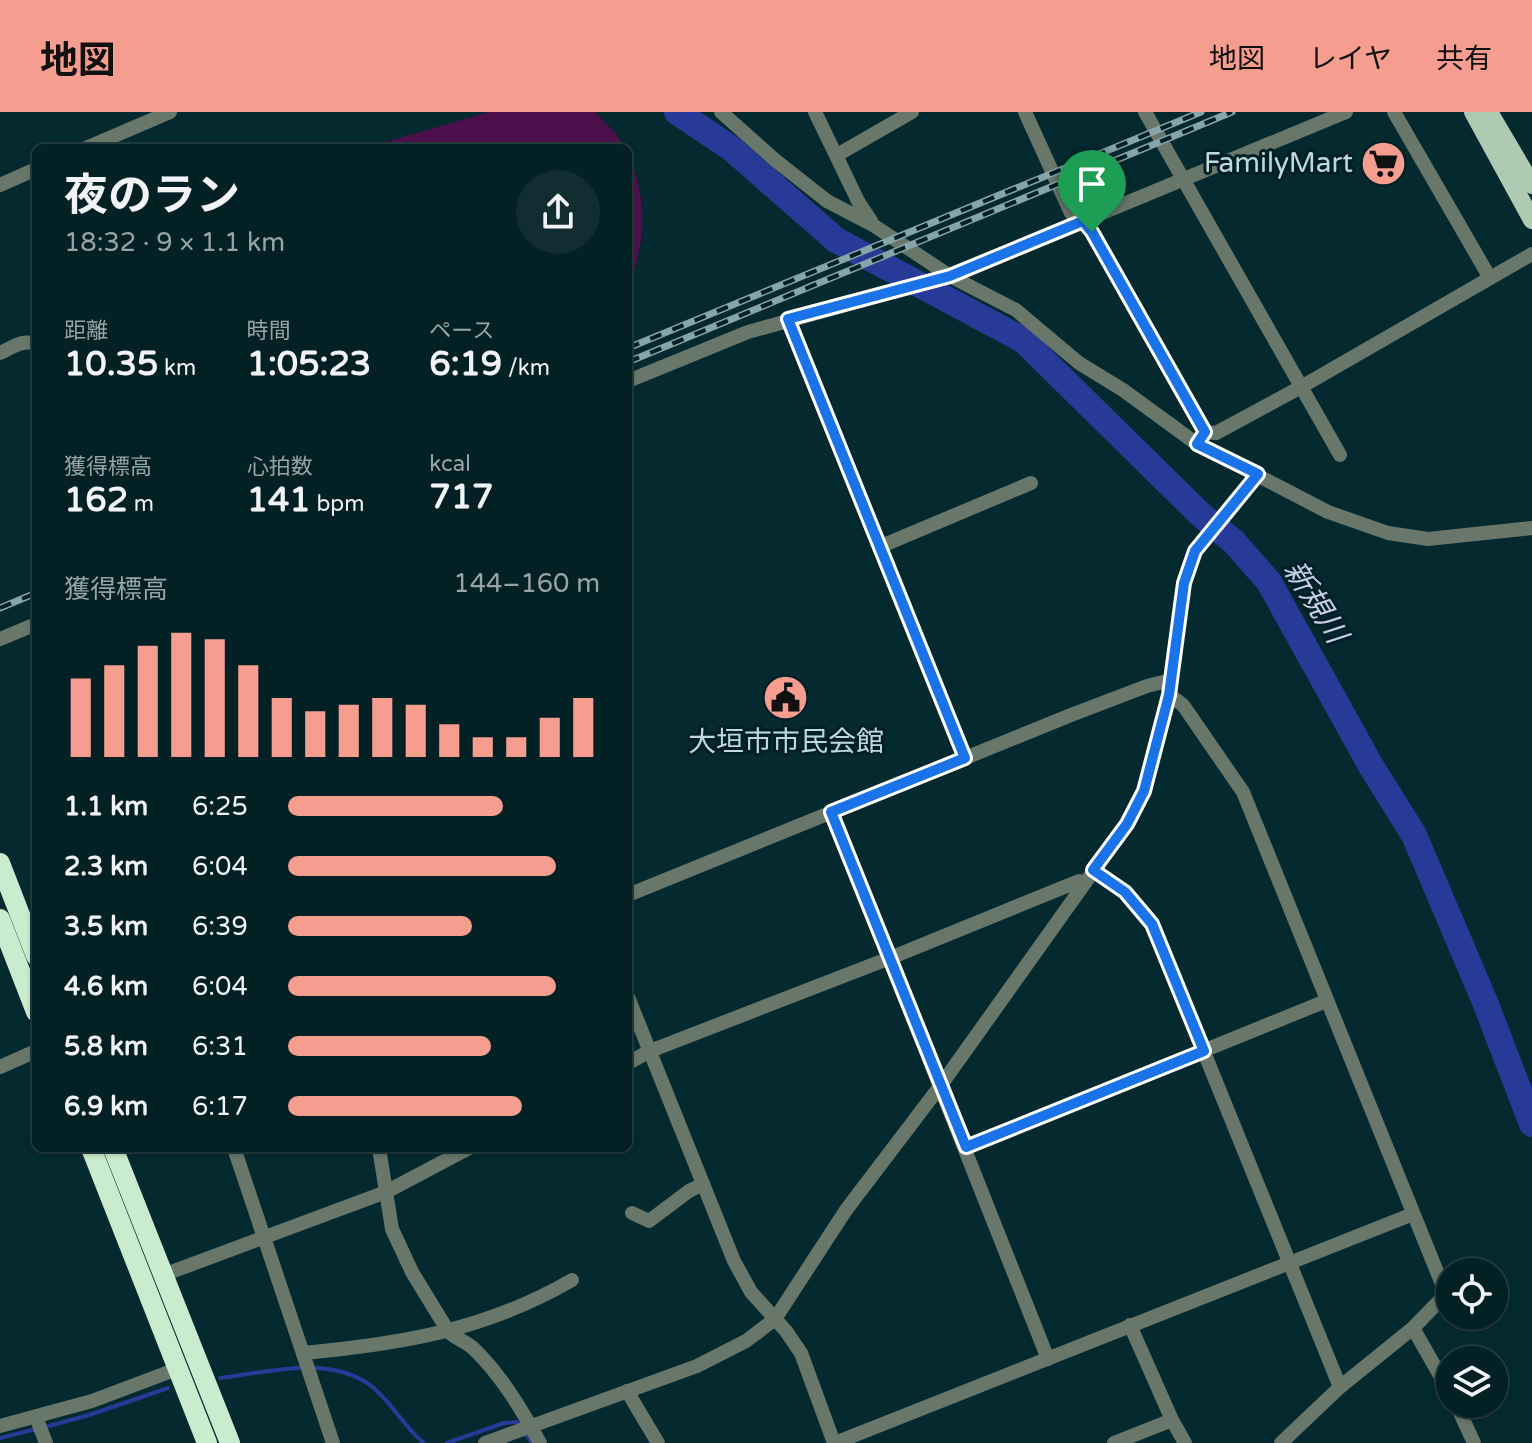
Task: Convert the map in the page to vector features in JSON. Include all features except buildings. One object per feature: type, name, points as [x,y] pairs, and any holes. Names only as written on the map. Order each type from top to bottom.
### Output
[{"type":"highway","points":[[0,863],[32,946]]},
{"type":"highway","points":[[0,919],[32,1002]]},
{"type":"highway","points":[[93,1152],[207,1443]]},
{"type":"highway","points":[[115,1152],[230,1443]]},
{"type":"main road","points":[[1473,112],[1532,220]]},
{"type":"main road","points":[[1489,112],[1532,185]]},
{"type":"street","points":[[95,144],[170,112]]},
{"type":"street","points":[[721,112],[827,201],[873,225],[950,276],[1016,310],[1079,363],[1258,474],[1328,512],[1388,533],[1428,539],[1532,528]]},
{"type":"street","points":[[815,112],[859,203],[873,225]]},
{"type":"street","points":[[837,155],[912,112]]},
{"type":"street","points":[[1025,112],[1071,213],[1092,232],[1201,438]]},
{"type":"street","points":[[1145,112],[1340,455]]},
{"type":"street","points":[[632,379],[748,332],[950,276],[1346,112]]},
{"type":"street","points":[[1394,112],[1490,278]]},
{"type":"street","points":[[0,185],[32,171]]},
{"type":"street","points":[[1201,438],[1301,387],[1490,278],[1531,258]]},
{"type":"street","points":[[788,319],[965,758]]},
{"type":"street","points":[[0,353],[32,342]]},
{"type":"street","points":[[485,1443],[524,1435],[627,1391],[697,1366],[746,1341],[775,1319],[846,1210],[941,1085],[1127,824],[1144,791],[1170,687],[1184,583],[1200,544],[1258,474]]},
{"type":"street","points":[[879,547],[1031,483]]},
{"type":"street","points":[[0,639],[32,626]]},
{"type":"street","points":[[632,893],[1135,691],[1170,687]]},
{"type":"street","points":[[1170,687],[1243,792],[1446,1294],[1413,1328],[1340,1387],[1281,1443]]},
{"type":"street","points":[[831,812],[1048,1359]]},
{"type":"street","points":[[1093,870],[1125,892],[1152,924],[1340,1387]]},
{"type":"street","points":[[632,1061],[1079,881],[1083,883]]},
{"type":"street","points":[[966,1147],[1326,1001]]},
{"type":"street","points":[[632,1007],[734,1261],[751,1292],[801,1353],[834,1443],[1413,1214]]},
{"type":"street","points":[[0,1067],[32,1053]]},
{"type":"street","points":[[235,1152],[333,1443]]},
{"type":"street","points":[[380,1152],[392,1229],[412,1272],[448,1331],[471,1346],[494,1372],[524,1435],[540,1443]]},
{"type":"street","points":[[163,1275],[386,1192],[461,1152]]},
{"type":"street","points":[[632,1213],[649,1221],[703,1184]]},
{"type":"street","points":[[303,1353],[369,1347],[448,1331],[497,1317],[572,1280]]},
{"type":"street","points":[[1130,1325],[1185,1443]]},
{"type":"street","points":[[1413,1328],[1436,1368]]},
{"type":"street","points":[[0,1426],[92,1401],[177,1369]]},
{"type":"street","points":[[627,1391],[658,1443]]},
{"type":"street","points":[[36,1417],[46,1443]]},
{"type":"street","points":[[1462,1418],[1474,1443]]},
{"type":"street","points":[[1114,1443],[1172,1420]]},
{"type":"shaded area","points":[[489,112],[595,112],[622,144],[379,144]]},
{"type":"shaded area","points":[[632,166],[642,204],[641,238],[632,276]]},
{"type":"waterway","name":"新規川","points":[[677,112],[732,149],[836,240],[1023,340],[1200,514],[1234,542],[1269,582],[1371,766],[1414,835],[1485,1002],[1532,1124]]},
{"type":"waterway","points":[[220,1378],[304,1368],[344,1373],[363,1380],[379,1393],[424,1443]]},
{"type":"waterway","points":[[45,1427],[168,1388]]},
{"type":"waterway","points":[[447,1443],[504,1423],[517,1422],[520,1426]]},
{"type":"waterway","points":[[0,1438],[36,1429]]},
{"type":"waterway","points":[[525,1433],[532,1443]]},
{"type":"railway","points":[[632,346],[1201,112]]},
{"type":"railway","points":[[632,360],[1232,112]]},
{"type":"railway","points":[[0,608],[32,595]]},
{"type":"place","name":"FamilyMart","points":[[1384,163]]},
{"type":"place","name":"大垣市市民会館","points":[[786,698]]},
{"type":"route","points":[[1083,221],[1092,232],[1205,432],[1197,444],[1258,474],[1195,551],[1184,583],[1169,695],[1144,791],[1127,824],[1093,870],[1125,892],[1152,924],[1204,1051],[966,1147],[831,812],[965,758],[788,319],[950,276],[1083,221]]}]
